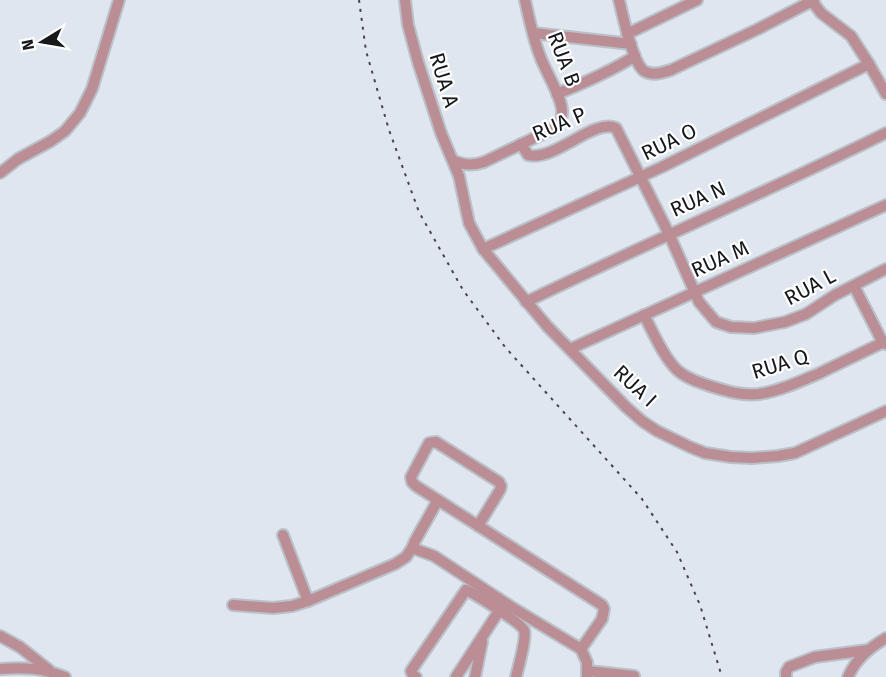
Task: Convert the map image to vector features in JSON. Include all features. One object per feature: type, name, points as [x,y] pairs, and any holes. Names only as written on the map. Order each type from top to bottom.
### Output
[{"type":"street","points":[[0,173],[18,159],[65,131],[80,113],[92,89],[119,0]]},
{"type":"street","name":"RUA A","points":[[405,0],[408,25],[418,62],[441,133],[455,165]]},
{"type":"street","name":"RUA B","points":[[455,165],[474,165],[484,162],[553,129],[562,117],[557,94],[539,55],[525,0]]},
{"type":"street","points":[[619,0],[635,56],[643,70],[656,74],[671,70],[758,29],[809,1],[851,36],[886,94]]},
{"type":"street","points":[[533,33],[629,39],[697,0]]},
{"type":"street","points":[[557,94],[600,76],[635,56]]},
{"type":"street","name":"RUA O","points":[[483,249],[640,177],[869,64]]},
{"type":"street","name":"RUA P","points":[[522,144],[525,153],[533,156],[561,146],[596,129],[611,126],[617,130],[695,292]]},
{"type":"street","name":"RUA N","points":[[526,302],[669,234],[802,175],[886,133]]},
{"type":"street","name":"RUA I","points":[[455,165],[469,224],[483,249],[526,302],[626,407],[642,421],[674,440],[705,453],[731,457],[752,458],[795,453],[886,411]]},
{"type":"street","name":"RUA M","points":[[570,349],[886,205]]},
{"type":"street","name":"RUA L","points":[[695,292],[705,311],[716,322],[731,327],[765,327],[796,319],[835,295],[886,269]]},
{"type":"street","points":[[854,286],[885,343]]},
{"type":"street","name":"RUA Q","points":[[644,315],[658,342],[678,371],[700,383],[740,393],[758,394],[787,386],[885,343]]},
{"type":"street","points":[[478,526],[500,490],[499,482],[434,442],[429,443],[411,477],[416,486],[478,526],[602,605],[604,609],[602,619],[581,649]]},
{"type":"street","points":[[233,604],[282,608],[308,602],[395,564],[406,557],[438,500]]},
{"type":"street","points":[[283,535],[308,602]]},
{"type":"street","points":[[412,548],[434,556],[513,609],[581,649],[587,662],[587,674],[634,676]]},
{"type":"street","points":[[416,677],[411,671],[465,591],[469,591],[523,628],[525,633],[516,677]]},
{"type":"street","points":[[456,677],[499,611]]},
{"type":"street","points":[[0,636],[25,651],[50,671]]},
{"type":"street","points":[[475,677],[483,637]]},
{"type":"street","points":[[848,677],[858,660],[886,638]]},
{"type":"street","points":[[786,677],[789,667],[815,657],[868,650]]},
{"type":"street","points":[[0,669],[25,667],[50,671],[65,677]]},
{"type":"railway","points":[[359,0],[366,51],[389,130],[419,212],[463,290],[505,347],[642,499],[677,552],[700,605],[722,677]]}]
